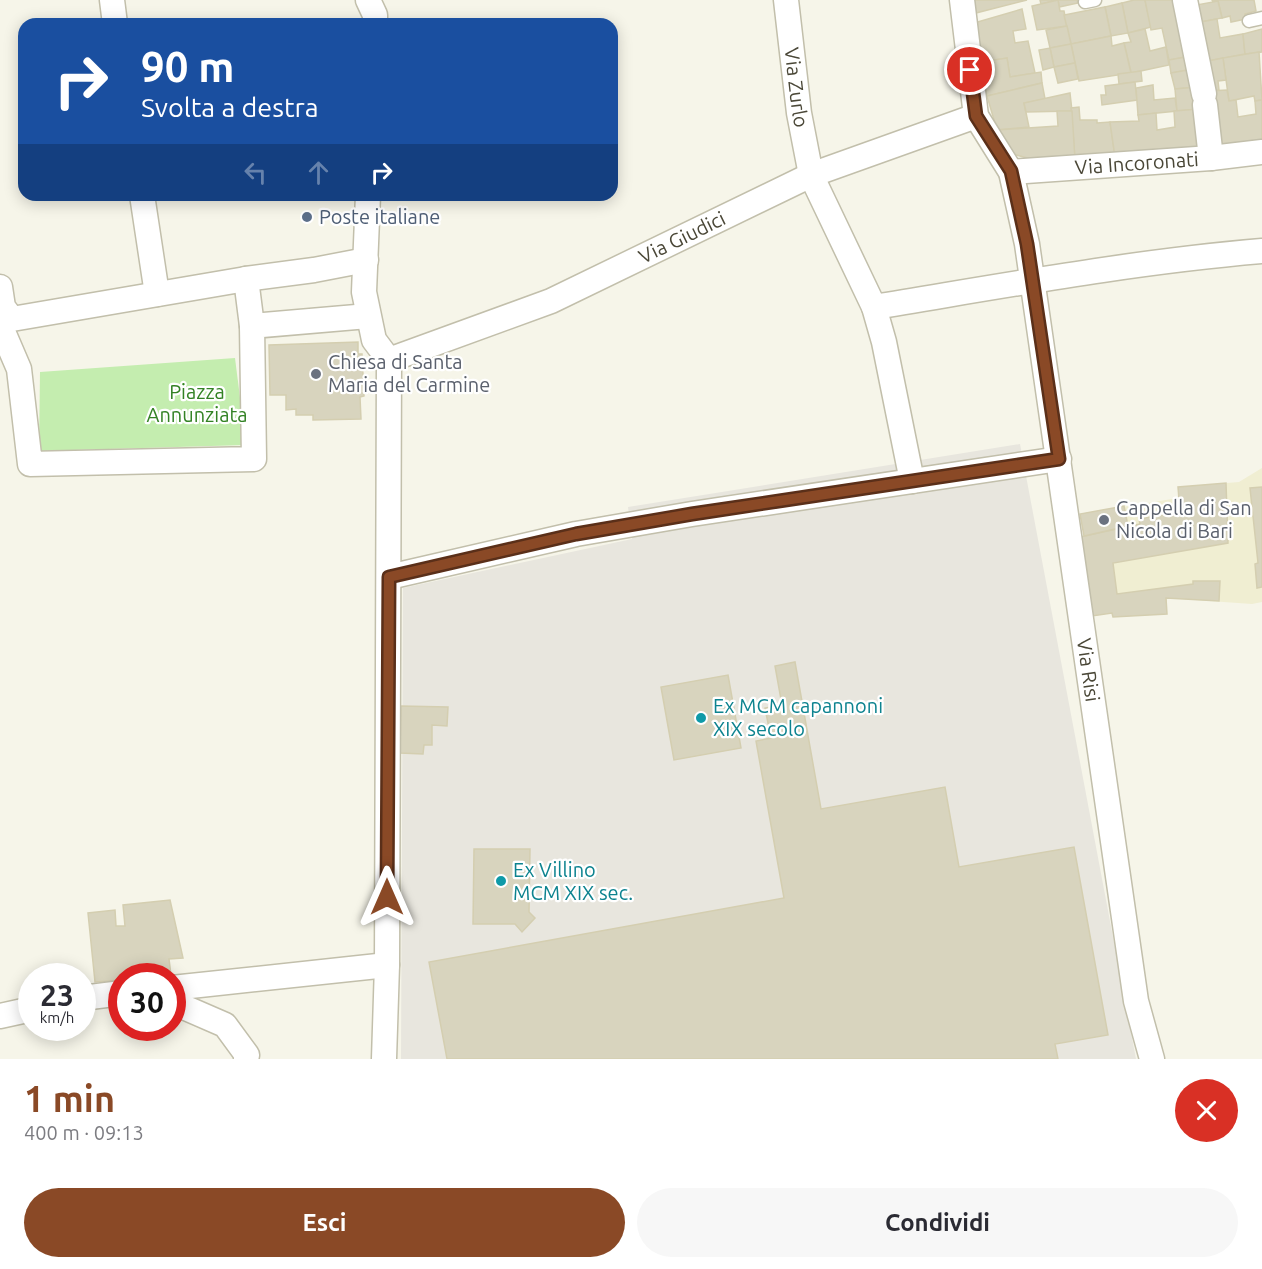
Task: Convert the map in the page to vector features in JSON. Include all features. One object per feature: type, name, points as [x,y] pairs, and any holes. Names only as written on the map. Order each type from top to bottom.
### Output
[{"type":"street","points":[[112,0],[114,18]]},
{"type":"street","points":[[368,0],[375,18]]},
{"type":"street","name":"Via Zurlo","points":[[786,0],[799,113],[811,174],[874,307],[884,342],[912,481]]},
{"type":"street","points":[[962,0],[976,116],[1011,171]]},
{"type":"street","points":[[1185,0],[1204,99],[1211,158]]},
{"type":"street","name":"Via Giudici","points":[[389,360],[551,300],[811,174],[976,116]]},
{"type":"street","name":"Via Incoronati","points":[[1011,171],[1211,158],[1262,152]]},
{"type":"street","name":"Via Risi","points":[[1011,171],[1027,244],[1136,1001],[1152,1059]]},
{"type":"street","points":[[143,201],[157,294]]},
{"type":"street","points":[[369,201],[364,292],[374,340],[389,360],[387,966],[384,1059]]},
{"type":"street","points":[[874,307],[1031,281],[1207,256],[1262,251]]},
{"type":"street","points":[[246,279],[252,326],[254,459],[30,464],[19,369],[4,334],[4,312],[157,294],[246,279],[314,270],[366,260]]},
{"type":"street","points":[[252,326],[368,316]]},
{"type":"street","points":[[389,577],[576,534],[692,514],[1059,459]]},
{"type":"street","points":[[186,987],[387,966]]},
{"type":"street","points":[[186,1008],[225,1025],[247,1055],[246,1059]]},
{"type":"street","points":[[0,1016],[18,1012]]},
{"type":"lane","points":[[1249,21],[1262,18]]},
{"type":"shaded area","points":[[1020,444],[1136,1059],[401,1059],[403,588],[632,539],[628,507]]},
{"type":"shaded area","points":[[1262,468],[1262,602],[1252,604],[1167,598],[1167,614],[1113,617],[1112,613],[1092,616],[1080,537],[1084,536],[1080,514],[1178,498],[1178,487],[1239,482]]},
{"type":"green space","name":"Piazza Annunziata","points":[[235,358],[246,445],[39,451],[40,372]]},
{"type":"building","points":[[970,0],[1027,0],[972,14]]},
{"type":"building","points":[[1040,0],[1058,0],[1041,4]]},
{"type":"building","points":[[1058,0],[1077,0],[1078,3],[1059,7]]},
{"type":"building","points":[[1058,0],[1060,11],[1064,11],[1067,26],[1037,30],[1032,6]]},
{"type":"building","points":[[1145,0],[1151,27],[1128,33],[1122,3]]},
{"type":"building","points":[[1145,0],[1179,0],[1191,56],[1169,60],[1162,28],[1151,30]]},
{"type":"building","points":[[1212,0],[1254,0],[1256,11],[1245,14],[1246,19],[1231,22],[1230,16],[1222,18],[1218,1],[1213,2]]},
{"type":"building","points":[[1218,1],[1222,18],[1195,23],[1191,6]]},
{"type":"building","points":[[1122,3],[1128,33],[1111,36],[1105,7]]},
{"type":"building","points":[[1105,7],[1111,36],[1071,44],[1064,15]]},
{"type":"building","points":[[1022,9],[1026,29],[1013,31],[1015,43],[1028,41],[1035,73],[1010,77],[1007,58],[981,62],[974,23]]},
{"type":"building","points":[[1217,19],[1220,38],[1243,34],[1245,54],[1203,62],[1195,23]]},
{"type":"building","points":[[1067,26],[1071,44],[1050,48],[1046,30]]},
{"type":"building","points":[[1145,29],[1150,51],[1166,47],[1169,65],[1131,73],[1124,43],[1131,42],[1128,33]]},
{"type":"building","points":[[1262,29],[1262,52],[1245,54],[1243,34]]},
{"type":"building","points":[[1111,36],[1112,46],[1124,43],[1131,73],[1079,81],[1071,44]]},
{"type":"building","points":[[1071,44],[1075,63],[1054,67],[1050,48]]},
{"type":"building","points":[[1050,48],[1054,67],[1043,70],[1039,50]]},
{"type":"building","points":[[1259,52],[1262,100],[1255,101],[1254,96],[1229,101],[1223,58]]},
{"type":"building","points":[[1191,56],[1193,69],[1171,73],[1169,60]]},
{"type":"building","points":[[1007,58],[1010,77],[1041,72],[1042,83],[987,96],[981,62]]},
{"type":"building","points":[[1223,58],[1226,80],[1218,81],[1219,90],[1212,91],[1203,62]]},
{"type":"building","points":[[1075,63],[1078,79],[1058,83],[1054,67]]},
{"type":"building","points":[[1193,69],[1197,87],[1175,89],[1171,73]]},
{"type":"building","points":[[1141,71],[1142,81],[1119,84],[1118,74]]},
{"type":"building","points":[[1135,82],[1137,100],[1102,105],[1101,95],[1106,95],[1105,86]]},
{"type":"building","points":[[1042,83],[1045,99],[1024,103],[1029,127],[997,130],[987,96]]},
{"type":"building","points":[[1153,85],[1154,100],[1175,98],[1177,111],[1138,115],[1136,88]]},
{"type":"building","points":[[1197,87],[1199,109],[1177,111],[1175,89]]},
{"type":"building","points":[[1227,90],[1229,101],[1236,100],[1238,117],[1256,114],[1255,101],[1262,100],[1262,144],[1215,148],[1209,91]]},
{"type":"building","points":[[1070,93],[1072,111],[1026,112],[1024,103]]},
{"type":"building","points":[[1079,107],[1080,120],[1097,120],[1097,123],[1110,122],[1115,157],[1075,160],[1071,108]]},
{"type":"building","points":[[1199,109],[1202,148],[1115,157],[1110,122],[1139,121],[1138,115],[1156,113],[1157,130],[1175,127],[1174,111]]},
{"type":"building","points":[[1057,111],[1072,111],[1075,160],[1041,162],[1006,152],[997,130],[1058,126]]},
{"type":"building","name":"Chiesa di Santa Maria del Carmine","points":[[358,342],[358,354],[362,354],[364,396],[360,397],[361,419],[313,420],[313,415],[296,415],[296,409],[286,410],[286,395],[270,395],[269,345]]},
{"type":"building","points":[[1226,483],[1228,543],[1113,563],[1117,594],[1193,584],[1193,581],[1220,581],[1219,601],[1166,598],[1167,614],[1113,617],[1112,613],[1092,616],[1080,537],[1140,524],[1139,519],[1180,512],[1178,487]]},
{"type":"building","points":[[1262,487],[1262,587],[1257,588],[1255,564],[1258,563],[1250,488]]},
{"type":"building","name":"Cappella di San Nicola di Bari","points":[[1124,506],[1128,526],[1084,536],[1080,514]]},
{"type":"building","points":[[795,662],[821,809],[945,787],[959,867],[1074,847],[1108,1035],[1055,1044],[1058,1059],[447,1059],[429,962],[784,898],[756,741],[771,738],[765,708],[782,705],[775,666]]},
{"type":"building","name":"Ex MCM capannoni XIX secolo","points":[[728,675],[741,748],[674,760],[661,687]]},
{"type":"building","points":[[401,706],[448,707],[447,726],[432,725],[432,745],[424,745],[423,754],[400,753]]},
{"type":"building","name":"Ex Villino MCM XIX sec.","points":[[474,849],[530,849],[529,912],[535,918],[522,932],[515,924],[473,924]]},
{"type":"building","points":[[170,900],[183,958],[169,959],[170,963],[108,963],[108,981],[96,982],[96,963],[93,963],[88,913],[115,910],[116,926],[125,926],[123,905]]},
{"type":"place","name":"Poste italiane","points":[[307,217]]},
{"type":"place","name":"Chiesa di Santa Maria del Carmine","points":[[316,374]]},
{"type":"place","name":"Cappella di San Nicola di Bari","points":[[1104,520]]},
{"type":"place","name":"Ex MCM capannoni XIX secolo","points":[[701,718]]},
{"type":"place","name":"Ex Villino MCM XIX sec.","points":[[501,881]]},
{"type":"route","points":[[387,897],[389,577],[576,534],[692,514],[1059,459],[1027,244],[1011,171],[976,116],[970,70]]}]
